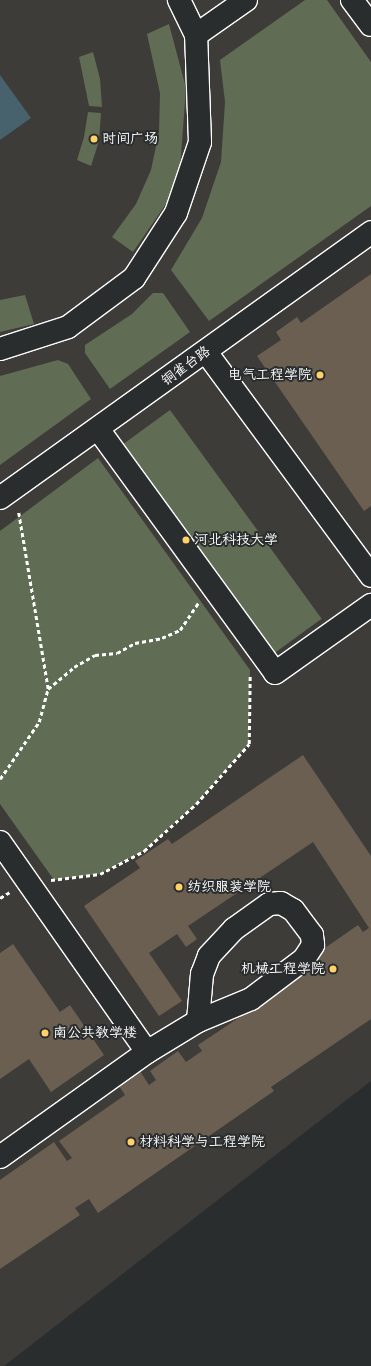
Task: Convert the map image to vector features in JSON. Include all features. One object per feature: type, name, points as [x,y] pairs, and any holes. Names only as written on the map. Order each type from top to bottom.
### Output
[{"type":"lane","points":[[0,349],[68,327],[134,278],[176,213],[200,142],[196,35],[179,0]]},
{"type":"lane","points":[[196,35],[246,0]]},
{"type":"lane","points":[[352,0],[371,25]]},
{"type":"lane","name":"铜雀台路","points":[[7,493],[206,352],[371,232]]},
{"type":"lane","points":[[206,352],[371,576]]},
{"type":"lane","points":[[98,429],[212,583],[275,673],[371,605]]},
{"type":"lane","points":[[0,842],[147,1052]]},
{"type":"lane","points":[[0,1157],[147,1052],[198,1021],[251,999],[304,959],[313,945],[312,935],[293,910],[281,903],[269,904],[234,929],[209,956],[202,974],[198,1021]]},
{"type":"path","points":[[0,779],[39,722],[48,689],[7,493]]},
{"type":"path","points":[[48,689],[74,667],[95,655],[117,653],[135,643],[162,638],[180,630],[212,583]]},
{"type":"path","points":[[28,883],[100,874],[144,851],[196,804],[249,744],[250,670]]},
{"type":"shaded area","name":"河北科技大学","points":[[0,0],[371,0],[371,1081],[4,1366],[0,1366]]},
{"type":"green space","points":[[305,0],[327,0],[371,62],[371,206],[209,321],[171,270],[202,218],[221,162],[225,102],[220,60]]},
{"type":"green space","points":[[169,24],[186,88],[180,169],[168,201],[133,252],[112,237],[136,204],[151,170],[159,132],[160,93],[147,34]]},
{"type":"green space","points":[[93,52],[100,79],[102,107],[89,106],[79,57]]},
{"type":"green space","points":[[88,112],[101,113],[99,141],[91,166],[77,160],[84,137]]},
{"type":"green space","points":[[153,293],[163,293],[190,332],[110,389],[85,353],[85,345],[132,314]]},
{"type":"green space","points":[[25,295],[34,324],[0,332],[0,300]]},
{"type":"green space","points":[[58,360],[68,364],[91,399],[0,465],[0,376]]},
{"type":"green space","points":[[170,410],[322,619],[274,653],[122,445]]},
{"type":"green space","points":[[98,458],[250,670],[249,744],[196,804],[144,851],[100,874],[54,880],[0,804],[0,531]]},
{"type":"water","points":[[0,75],[31,118],[0,140]]},
{"type":"building","name":"电气工程学院","points":[[371,274],[371,506],[364,511],[257,356],[281,340],[276,332],[297,317],[301,323]]},
{"type":"building","points":[[303,755],[371,856],[371,1019],[271,1087],[274,1091],[98,1213],[89,1199],[75,1208],[80,1215],[0,1269],[0,1180],[54,1142],[67,1161],[72,1158],[59,1141],[125,1095],[117,1083],[138,1068],[149,1085],[156,1080],[150,1071],[178,1051],[186,1062],[202,1051],[198,1045],[246,1013],[243,1005],[358,925],[363,932],[369,928],[313,842],[188,926],[197,939],[186,947],[177,934],[149,953],[182,1001],[159,1016],[84,906],[140,868],[135,861],[168,839],[172,844]]},
{"type":"building","name":"南公共教学楼","points":[[13,944],[60,1012],[70,1005],[104,1055],[51,1092],[29,1059],[0,1079],[0,953]]},
{"type":"place","name":"时间广场","points":[[94,139]]},
{"type":"place","name":"电气工程学院","points":[[320,375]]},
{"type":"place","name":"河北科技大学","points":[[186,540]]},
{"type":"place","name":"纺织服装学院","points":[[179,887]]},
{"type":"place","name":"机械工程学院","points":[[333,969]]},
{"type":"place","name":"南公共教学楼","points":[[45,1033]]},
{"type":"place","name":"材料科学与工程学院","points":[[131,1142]]}]
